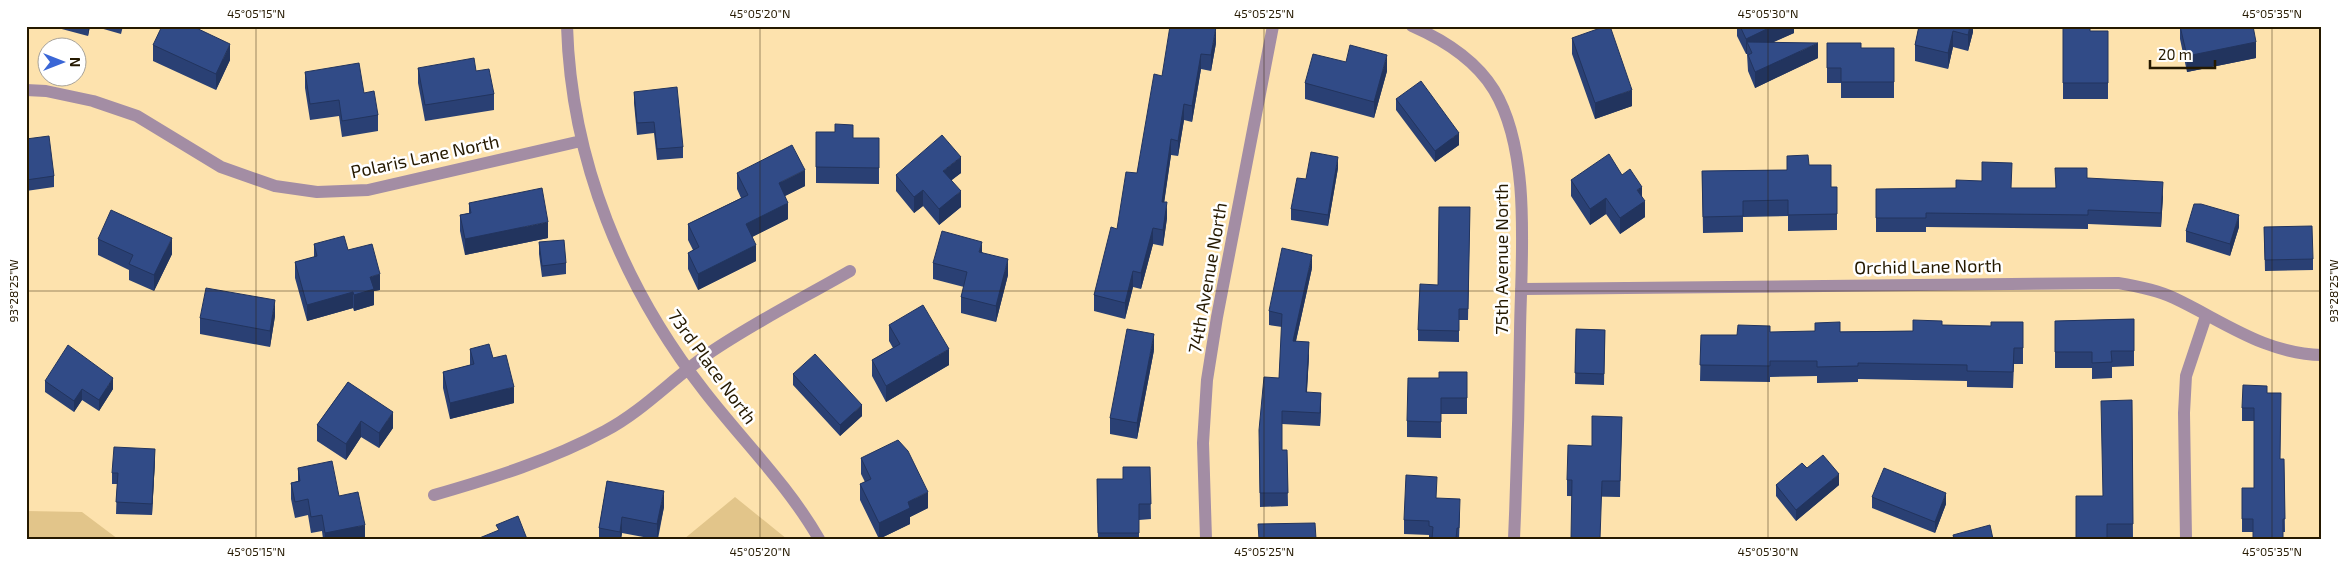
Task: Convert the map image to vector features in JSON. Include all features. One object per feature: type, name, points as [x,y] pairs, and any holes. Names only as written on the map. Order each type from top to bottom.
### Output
[{"type":"street","name":"73rd Place North","points":[[567,26],[568,50],[580,141],[597,199],[623,262],[657,325],[687,369],[791,497],[819,539]]},
{"type":"street","name":"74th Avenue North","points":[[1206,539],[1203,443],[1207,380],[1217,317],[1273,26]]},
{"type":"street","name":"75th Avenue North","points":[[1412,26],[1434,36],[1475,64],[1494,90],[1516,153],[1521,196],[1521,289],[1514,539]]},
{"type":"street","name":"Polaris Lane North","points":[[26,90],[46,91],[93,101],[138,116],[221,167],[275,186],[317,192],[368,190],[580,141]]},
{"type":"street","points":[[434,495],[485,481],[547,458],[606,430],[658,395],[687,369],[709,353],[850,271]]},
{"type":"street","name":"Orchid Lane North","points":[[1521,289],[2118,283],[2141,287],[2173,297],[2206,316],[2264,344],[2300,354],[2322,355]]},
{"type":"street","points":[[2186,539],[2184,413],[2186,376],[2206,316]]},
{"type":"shaded area","points":[[735,497],[787,539],[684,539]]},
{"type":"shaded area","points":[[26,511],[82,512],[118,539],[26,539]]},
{"type":"building","points":[[162,26],[192,26],[230,44],[216,74],[153,45]]},
{"type":"building","points":[[1170,26],[1216,27],[1211,55],[1201,54],[1192,106],[1184,104],[1178,141],[1171,139],[1162,202],[1167,202],[1163,230],[1153,228],[1141,273],[1133,271],[1125,303],[1094,295],[1111,227],[1117,229],[1126,172],[1137,173],[1154,74],[1162,76]]},
{"type":"building","points":[[1610,26],[1632,90],[1595,103],[1572,38]]},
{"type":"building","points":[[1740,26],[1773,26],[1746,39]]},
{"type":"building","points":[[1919,26],[1970,26],[1968,35],[1953,31],[1948,53],[1915,45]]},
{"type":"building","points":[[2063,26],[2090,26],[2090,31],[2108,31],[2108,83],[2063,83]]},
{"type":"building","points":[[2180,26],[2253,26],[2256,42],[2187,56]]},
{"type":"building","points":[[1747,42],[1818,43],[1755,72],[1748,55],[1752,53]]},
{"type":"building","points":[[1827,43],[1861,43],[1861,48],[1894,48],[1894,82],[1841,82],[1841,68],[1827,68]]},
{"type":"building","points":[[1350,45],[1387,55],[1374,102],[1305,83],[1313,54],[1346,62]]},
{"type":"building","points":[[474,58],[476,71],[489,69],[494,94],[425,105],[418,68]]},
{"type":"building","points":[[359,63],[364,93],[374,91],[378,115],[342,121],[339,100],[310,104],[305,72]]},
{"type":"building","points":[[1421,81],[1459,133],[1435,151],[1396,99]]},
{"type":"building","points":[[677,87],[683,147],[657,149],[654,122],[637,123],[634,92]]},
{"type":"building","points":[[835,124],[853,125],[853,138],[879,138],[879,168],[816,167],[816,132],[835,132]]},
{"type":"building","points":[[942,135],[961,157],[943,171],[961,191],[939,209],[923,190],[914,197],[896,175]]},
{"type":"building","points":[[49,136],[54,176],[26,180],[26,139]]},
{"type":"building","points":[[792,145],[805,170],[779,183],[788,203],[746,224],[756,245],[698,274],[688,253],[699,247],[688,224],[748,195],[737,173]]},
{"type":"building","points":[[1311,152],[1338,157],[1328,215],[1291,209],[1297,178],[1306,179]]},
{"type":"building","points":[[1609,154],[1622,175],[1630,169],[1642,187],[1637,190],[1645,201],[1620,218],[1606,198],[1590,209],[1571,180]]},
{"type":"building","points":[[1808,155],[1809,165],[1831,165],[1831,187],[1837,187],[1837,214],[1788,215],[1788,200],[1743,201],[1743,216],[1703,217],[1702,171],[1787,170],[1787,156]]},
{"type":"building","points":[[1982,162],[2012,163],[2011,188],[2056,188],[2055,168],[2087,168],[2087,178],[2163,182],[2161,213],[2088,210],[2088,215],[1926,213],[1926,218],[1876,218],[1876,189],[1956,188],[1956,180],[1982,181]]},
{"type":"building","points":[[542,188],[548,222],[465,239],[460,215],[471,213],[469,203]]},
{"type":"building","points":[[2194,204],[2201,204],[2239,215],[2230,244],[2186,231]]},
{"type":"building","points":[[1439,207],[1470,207],[1468,309],[1459,309],[1459,331],[1418,330],[1420,284],[1438,285]]},
{"type":"building","points":[[111,210],[172,238],[154,275],[129,264],[133,255],[98,239]]},
{"type":"building","points":[[2312,226],[2313,259],[2265,260],[2264,227]]},
{"type":"building","points":[[942,231],[982,242],[979,252],[1008,259],[996,306],[961,297],[967,272],[933,263]]},
{"type":"building","points":[[344,236],[348,250],[372,244],[380,274],[370,277],[374,289],[354,295],[353,292],[307,305],[295,262],[317,256],[314,244]]},
{"type":"building","points":[[564,240],[566,263],[542,266],[539,242]]},
{"type":"building","points":[[1282,248],[1312,255],[1293,341],[1309,342],[1306,392],[1321,393],[1320,413],[1282,411],[1282,450],[1287,450],[1288,493],[1260,493],[1259,430],[1264,377],[1279,378],[1282,314],[1269,311]]},
{"type":"building","points":[[206,288],[275,300],[270,331],[200,318]]},
{"type":"building","points":[[923,305],[949,349],[886,386],[872,360],[900,344],[889,325]]},
{"type":"building","points":[[2134,319],[2134,351],[2111,351],[2112,362],[2092,363],[2092,352],[2055,352],[2055,321]]},
{"type":"building","points":[[1913,320],[1942,321],[1942,325],[1991,326],[1991,322],[2023,322],[2023,348],[2014,348],[2013,372],[1967,371],[1967,365],[1858,363],[1858,366],[1817,367],[1817,361],[1770,361],[1770,366],[1700,365],[1701,335],[1737,335],[1738,325],[1770,326],[1770,332],[1815,331],[1815,323],[1840,322],[1840,332],[1913,331]]},
{"type":"building","points":[[1127,329],[1154,334],[1137,423],[1110,418]]},
{"type":"building","points":[[1576,329],[1605,330],[1604,374],[1575,373]]},
{"type":"building","points":[[489,344],[493,358],[506,355],[514,387],[450,403],[443,372],[474,364],[470,349]]},
{"type":"building","points":[[68,345],[113,378],[99,400],[82,389],[74,401],[45,381]]},
{"type":"building","points":[[815,354],[862,405],[840,425],[793,374]]},
{"type":"building","points":[[1439,372],[1467,372],[1467,398],[1441,398],[1441,422],[1407,421],[1408,378],[1439,378]]},
{"type":"building","points":[[348,382],[393,412],[379,433],[361,421],[346,444],[317,425]]},
{"type":"building","points":[[2243,385],[2267,386],[2267,393],[2281,393],[2280,459],[2284,459],[2285,519],[2283,519],[2283,539],[2253,539],[2253,519],[2242,519],[2242,488],[2254,488],[2254,408],[2242,408]]},
{"type":"building","points":[[2132,400],[2133,524],[2107,524],[2107,539],[2076,539],[2076,496],[2103,496],[2101,401]]},
{"type":"building","points":[[1592,416],[1622,417],[1620,481],[1602,481],[1600,539],[1571,539],[1572,480],[1567,480],[1568,445],[1592,446]]},
{"type":"building","points":[[898,440],[908,451],[928,492],[908,502],[910,508],[879,523],[860,484],[871,479],[861,458]]},
{"type":"building","points":[[114,447],[155,449],[152,504],[116,502],[118,473],[112,473]]},
{"type":"building","points":[[1823,455],[1839,474],[1796,510],[1776,485],[1802,463],[1807,468]]},
{"type":"building","points":[[332,461],[339,496],[358,492],[365,525],[325,533],[322,515],[311,517],[308,499],[295,502],[291,483],[300,481],[298,468]]},
{"type":"building","points":[[1123,467],[1150,467],[1151,504],[1139,504],[1139,533],[1098,533],[1097,479],[1123,479]]},
{"type":"building","points":[[1884,468],[1946,493],[1935,522],[1872,497]]},
{"type":"building","points":[[1406,475],[1437,477],[1436,498],[1460,499],[1459,528],[1457,528],[1456,539],[1432,539],[1433,527],[1429,526],[1429,521],[1404,520]]},
{"type":"building","points":[[607,481],[664,491],[657,524],[622,517],[620,532],[599,528]]},
{"type":"building","points":[[518,516],[527,539],[477,539],[499,530],[496,525]]},
{"type":"building","points":[[1315,523],[1316,539],[1259,539],[1258,524]]},
{"type":"building","points":[[1990,525],[1993,539],[1954,539],[1953,535]]}]
